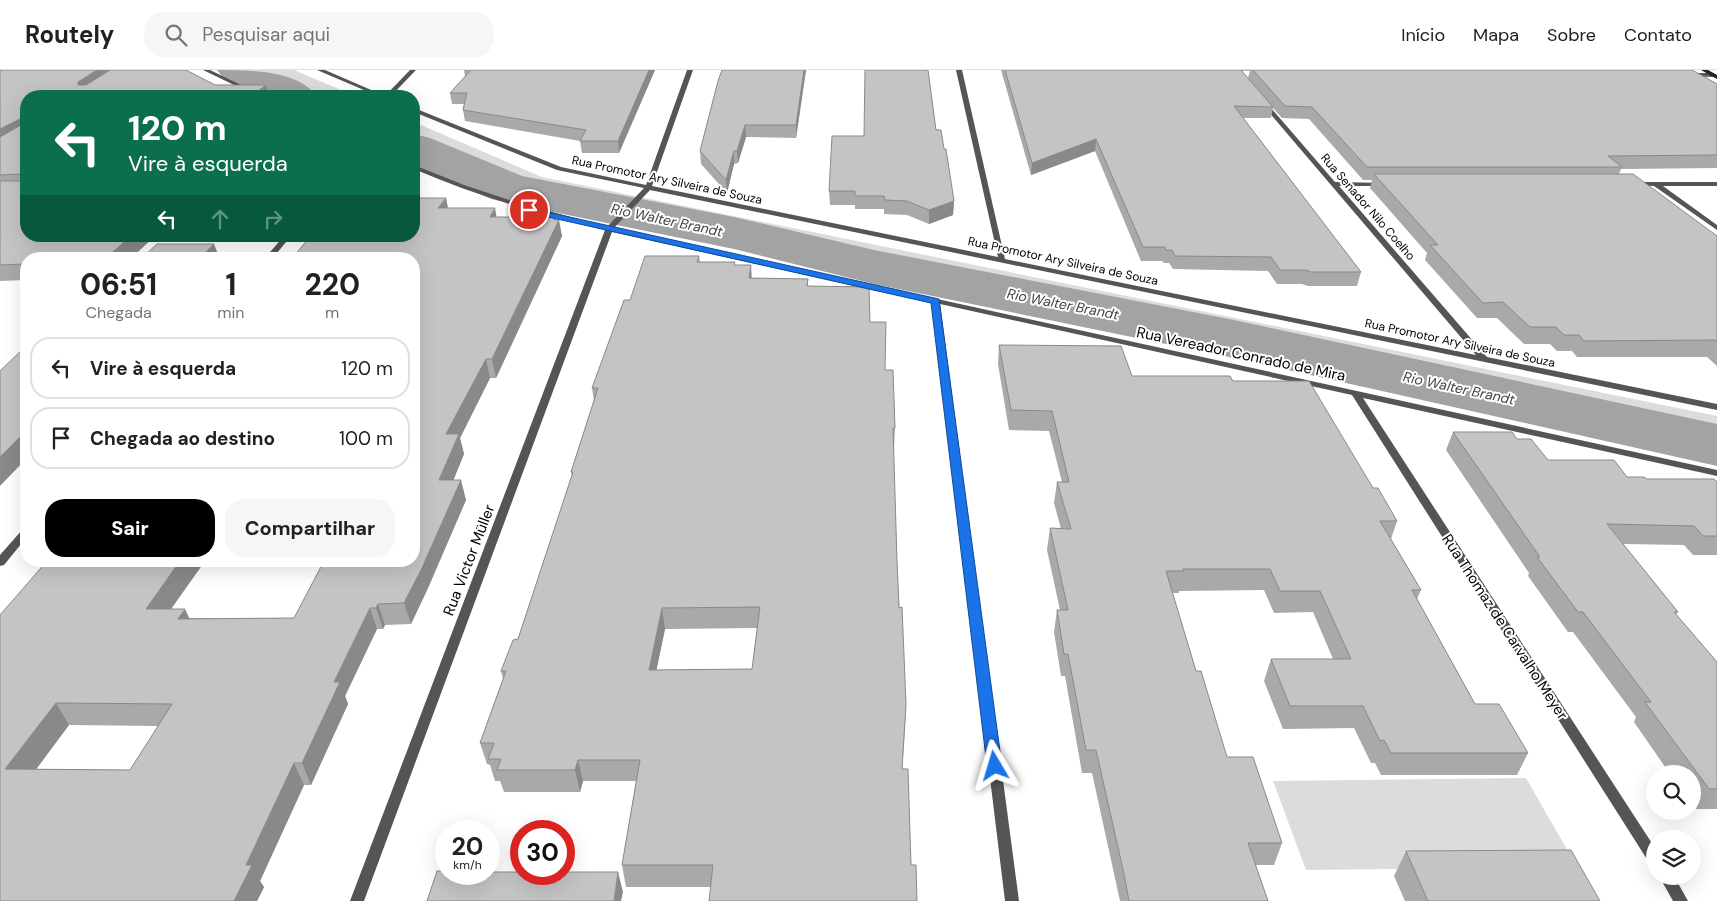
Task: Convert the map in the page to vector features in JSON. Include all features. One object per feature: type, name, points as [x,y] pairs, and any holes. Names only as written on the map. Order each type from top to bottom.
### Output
[{"type":"main road","points":[[1704,70],[1715,76]]},
{"type":"street","points":[[206,70],[248,90]]},
{"type":"street","points":[[320,70],[368,90]]},
{"type":"street","points":[[394,90],[413,70]]},
{"type":"street","points":[[609,230],[648,188],[690,70]]},
{"type":"street","points":[[959,70],[1002,260]]},
{"type":"street","points":[[1679,75],[1715,76]]},
{"type":"street","name":"Rua Senador Nilo Coelho","points":[[1259,97],[1484,359]]},
{"type":"street","name":"Rua Promotor Ary Silveira de Souza","points":[[420,113],[540,163],[648,188],[1717,407]]},
{"type":"street","name":"Rua Vereador Conrado de Mira","points":[[420,169],[493,199],[609,230],[1717,473]]},
{"type":"street","points":[[1333,184],[1392,184]]},
{"type":"street","points":[[1627,184],[1717,184]]},
{"type":"street","points":[[1656,184],[1717,228]]},
{"type":"street","name":"Rua Victor Müller","points":[[357,901],[609,230]]},
{"type":"street","points":[[274,252],[283,242]]},
{"type":"street","points":[[936,301],[1012,901]]},
{"type":"street","name":"Rua Thomaz de Carvalho Meyer","points":[[1356,394],[1646,846]]},
{"type":"street","points":[[0,562],[20,539]]},
{"type":"street","points":[[1672,885],[1682,901]]},
{"type":"shaded area","points":[[229,70],[294,70],[341,90],[274,90]]},
{"type":"shaded area","points":[[420,125],[542,177],[1717,416],[1717,456],[486,185],[420,156]]},
{"type":"shaded area","points":[[1526,778],[1577,867],[1306,870],[1273,781]]},
{"type":"building","points":[[0,70],[97,70],[78,82],[78,85],[86,85],[110,70],[186,70],[215,85],[266,85],[260,90],[20,90],[20,119],[0,129]]},
{"type":"building","points":[[471,70],[649,70],[618,141],[580,141],[586,130],[463,110],[467,93],[450,93]]},
{"type":"building","points":[[722,70],[804,70],[796,125],[745,125],[737,151],[734,151],[726,180],[700,151]]},
{"type":"building","points":[[865,70],[928,70],[936,130],[941,130],[944,149],[946,149],[954,201],[929,210],[907,201],[885,200],[884,196],[855,196],[855,191],[829,191],[832,136],[864,136]]},
{"type":"building","points":[[1005,70],[1241,70],[1273,107],[1234,106],[1361,272],[1280,270],[1271,257],[1175,256],[1172,250],[1166,250],[1165,247],[1143,247],[1096,139],[1032,163]]},
{"type":"building","points":[[1253,70],[1692,70],[1717,84],[1717,155],[1608,156],[1622,167],[1367,167],[1312,107],[1285,106]]},
{"type":"building","points":[[20,126],[20,174],[0,175],[0,137]]},
{"type":"building","points":[[1374,174],[1633,174],[1717,236],[1717,342],[1715,340],[1584,341],[1579,335],[1564,335],[1556,327],[1530,327],[1503,302],[1483,303],[1430,245],[1438,245]]},
{"type":"building","points":[[0,181],[20,181],[20,242],[124,242],[113,252],[20,252],[20,264],[0,265]]},
{"type":"building","points":[[420,198],[446,198],[438,208],[495,208],[490,217],[555,217],[554,220],[559,220],[492,359],[486,359],[446,434],[459,434],[439,480],[461,480],[422,568],[404,603],[378,604],[376,608],[370,608],[334,682],[340,682],[302,763],[294,763],[246,865],[252,865],[234,901],[0,901],[0,615],[42,567],[176,567],[146,609],[185,609],[178,619],[294,618],[321,567],[420,567],[420,252],[297,252],[306,242],[420,242]],"holes":[[[56,703],[172,704],[130,770],[5,769]]]},
{"type":"building","points":[[157,244],[214,244],[206,252],[148,252]]},
{"type":"building","points":[[645,256],[699,256],[697,262],[735,262],[734,265],[751,265],[749,278],[808,279],[807,286],[869,287],[870,322],[886,322],[885,370],[893,370],[897,561],[899,608],[902,607],[906,704],[902,769],[908,769],[911,865],[916,865],[917,901],[709,901],[713,865],[622,865],[640,760],[578,760],[575,770],[497,770],[501,759],[488,759],[494,743],[480,743],[506,671],[501,671],[513,640],[518,639],[573,472],[571,472],[598,388],[592,388],[624,300],[630,300]],"holes":[[[760,607],[752,669],[649,670],[662,608]]]},
{"type":"building","points":[[999,345],[1121,346],[1132,376],[1230,376],[1233,381],[1309,381],[1373,488],[1378,488],[1397,521],[1380,521],[1421,590],[1412,590],[1475,704],[1499,704],[1528,753],[1391,753],[1384,740],[1380,741],[1363,706],[1290,706],[1271,659],[1351,659],[1320,591],[1280,591],[1270,569],[1183,569],[1184,571],[1166,571],[1196,671],[1201,671],[1227,757],[1253,757],[1282,843],[1248,843],[1268,901],[1129,901],[1096,750],[1086,750],[1068,654],[1064,654],[1057,610],[1068,610],[1050,528],[1071,529],[1057,482],[1069,482],[1052,411],[1011,410]]},
{"type":"building","points":[[20,352],[20,437],[0,457],[0,371]]},
{"type":"building","points":[[1453,432],[1512,432],[1517,439],[1531,439],[1548,460],[1614,460],[1627,477],[1644,477],[1647,479],[1714,479],[1717,482],[1717,536],[1703,536],[1694,526],[1607,524],[1678,612],[1674,612],[1717,662],[1717,789],[1709,789],[1701,778],[1701,765],[1691,765],[1645,702],[1651,702],[1583,612],[1578,612],[1537,557],[1540,557]]},
{"type":"building","points":[[1571,850],[1600,901],[1428,901],[1406,851]]},
{"type":"building","points":[[500,872],[510,872],[510,885],[575,885],[575,872],[618,872],[614,901],[427,901],[435,877],[435,885],[500,885]]},
{"type":"waterway","name":"Rio Walter Brandt","points":[[237,70],[282,90]]},
{"type":"waterway","name":"Rio Walter Brandt","points":[[420,151],[509,188],[734,233],[874,267],[1234,339],[1717,445]]},
{"type":"route","points":[[529,210],[609,230],[936,301],[995,766]]}]
